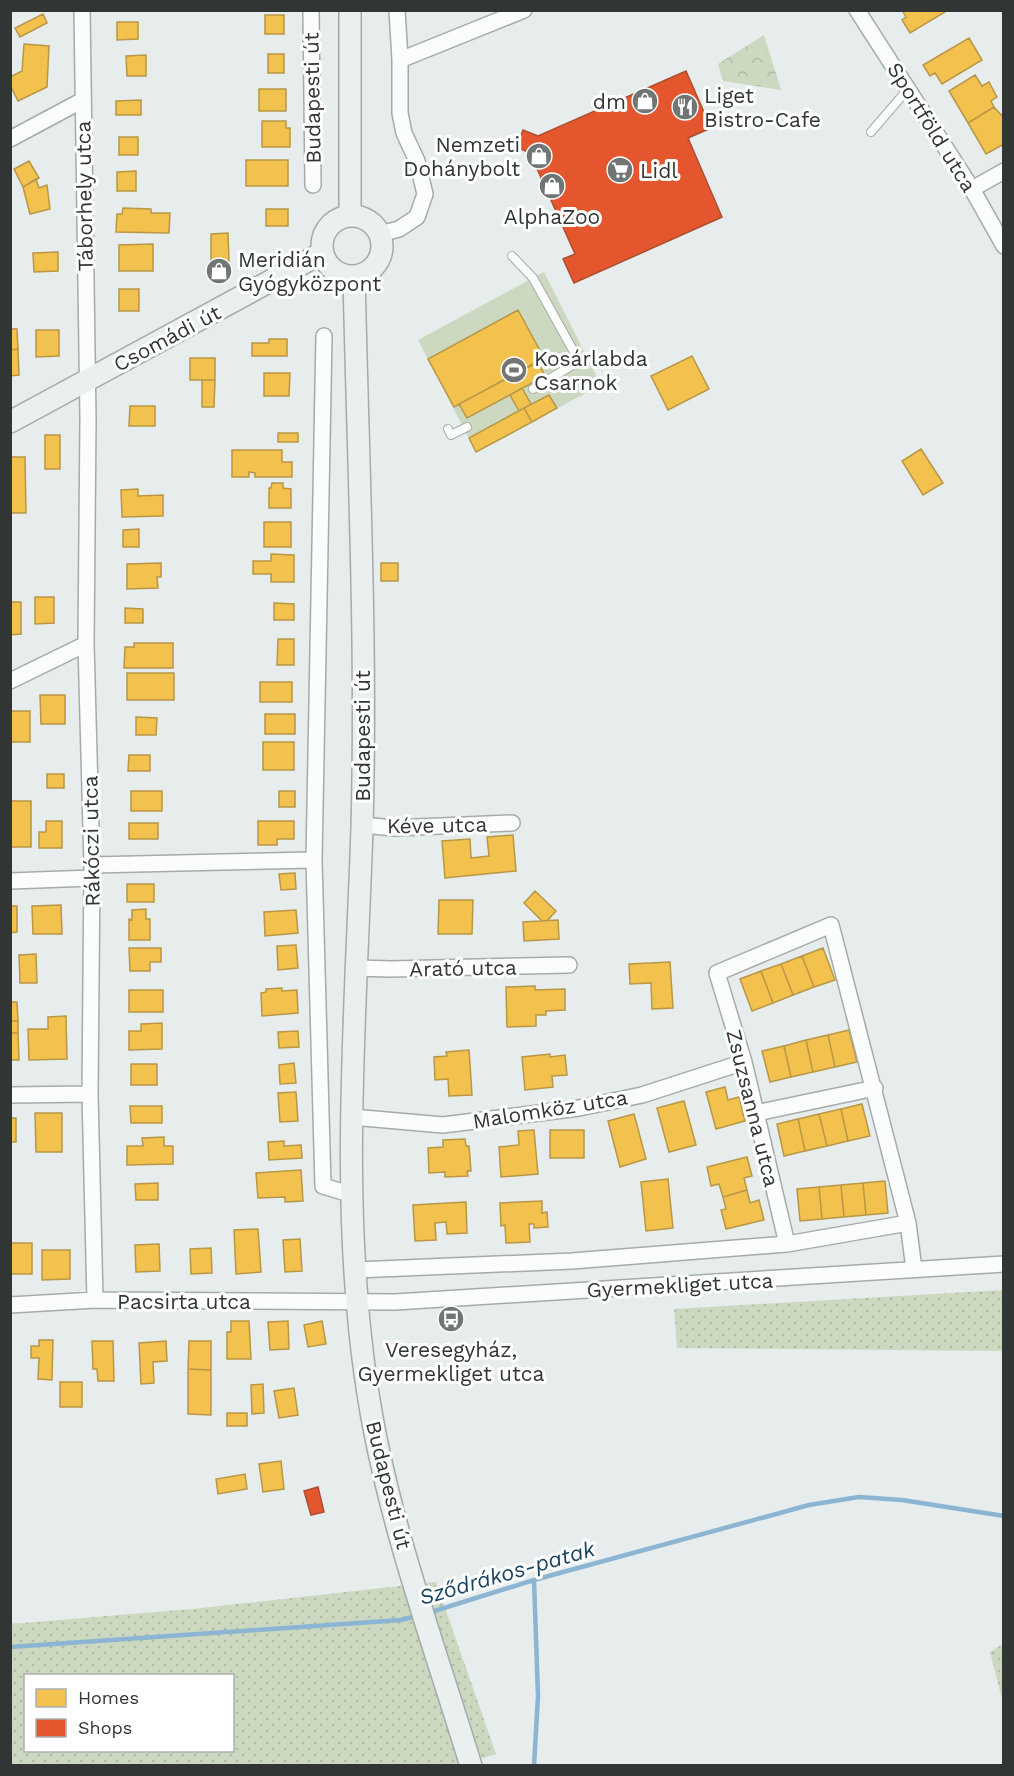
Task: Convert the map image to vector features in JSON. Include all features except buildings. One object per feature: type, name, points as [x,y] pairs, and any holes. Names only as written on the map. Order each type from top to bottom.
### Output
[{"type":"street","name":"Táborhely utca","points":[[82,10],[87,381]]},
{"type":"street","name":"Budapesti út","points":[[311,10],[313,185]]},
{"type":"street","points":[[350,10],[350,216]]},
{"type":"street","points":[[380,234],[399,229],[417,217],[425,194],[417,161],[404,133],[400,113],[397,10]]},
{"type":"street","points":[[400,60],[524,10]]},
{"type":"street","name":"Sportföld utca","points":[[857,10],[972,189],[1004,246]]},
{"type":"street","points":[[10,139],[83,100]]},
{"type":"street","points":[[972,189],[1004,171]]},
{"type":"street","points":[[350,216],[368,220],[380,234],[382,243],[378,262],[363,274],[354,276],[334,271],[322,253],[321,244],[327,228],[341,217],[350,216]]},
{"type":"street","name":"Csomádi út","points":[[10,422],[322,253]]},
{"type":"street","name":"Budapesti út","points":[[354,276],[363,694],[362,825],[352,1117],[352,1195],[357,1301],[374,1430],[403,1550],[471,1766]]},
{"type":"street","points":[[324,336],[314,860],[323,1186],[352,1195]]},
{"type":"street","name":"Rákóczi utca","points":[[87,381],[86,645],[92,871],[90,1094],[95,1300]]},
{"type":"street","points":[[10,681],[86,645]]},
{"type":"street","name":"Kéve utca","points":[[362,825],[394,828],[513,824]]},
{"type":"street","points":[[10,880],[92,871],[314,860]]},
{"type":"street","name":"Zsuzsanna utca","points":[[787,1244],[744,1062],[717,973],[831,925],[875,1088]]},
{"type":"street","name":"Arató utca","points":[[357,968],[569,965]]},
{"type":"street","name":"Malomköz utca","points":[[352,1117],[443,1125],[579,1108],[642,1095],[744,1062]]},
{"type":"street","points":[[756,1113],[875,1088],[908,1223],[914,1269]]},
{"type":"street","points":[[10,1095],[90,1094]]},
{"type":"street","name":"Gyermekliget utca","points":[[356,1270],[572,1261],[787,1244],[908,1223]]},
{"type":"street","name":"Gyermekliget utca","points":[[357,1301],[419,1300],[1004,1264]]},
{"type":"street","name":"Pacsirta utca","points":[[10,1305],[95,1300],[357,1301]]},
{"type":"lane","points":[[871,132],[908,89]]},
{"type":"lane","points":[[512,256],[533,278],[579,361],[533,389]]},
{"type":"lane","points":[[448,429],[452,435],[467,427]]},
{"type":"green space","points":[[764,35],[781,90],[723,81],[718,64]]},
{"type":"green space","name":"Kosárlabda Csarnok","points":[[544,272],[601,385],[476,452],[418,340]]},
{"type":"green space","points":[[1003,1290],[1003,1351],[677,1348],[674,1309]]},
{"type":"green space","points":[[436,1582],[496,1754],[457,1766],[11,1766],[11,1624],[192,1609]]},
{"type":"green space","points":[[1003,1644],[1003,1703],[990,1652]]},
{"type":"waterway","name":"Sződrákos-patak","points":[[428,1613],[534,1580],[809,1505],[859,1497],[902,1500],[1004,1516]]},
{"type":"waterway","points":[[534,1580],[538,1696],[534,1766]]},
{"type":"waterway","name":"Sződrákos-patak","points":[[10,1647],[401,1620],[417,1616]]},
{"type":"place","name":"dm","points":[[645,101]]},
{"type":"place","name":"Liget Bistro-Cafe","points":[[685,107]]},
{"type":"place","name":"Nemzeti Dohánybolt","points":[[539,156]]},
{"type":"place","name":"Lidl","points":[[620,170]]},
{"type":"place","name":"AlphaZoo","points":[[552,186]]},
{"type":"place","name":"Meridián Gyógyközpont","points":[[219,271]]},
{"type":"place","name":"Kosárlabda Csarnok","points":[[514,370]]},
{"type":"place","name":"Veresegyház, Gyermekliget utca","points":[[451,1319]]}]
